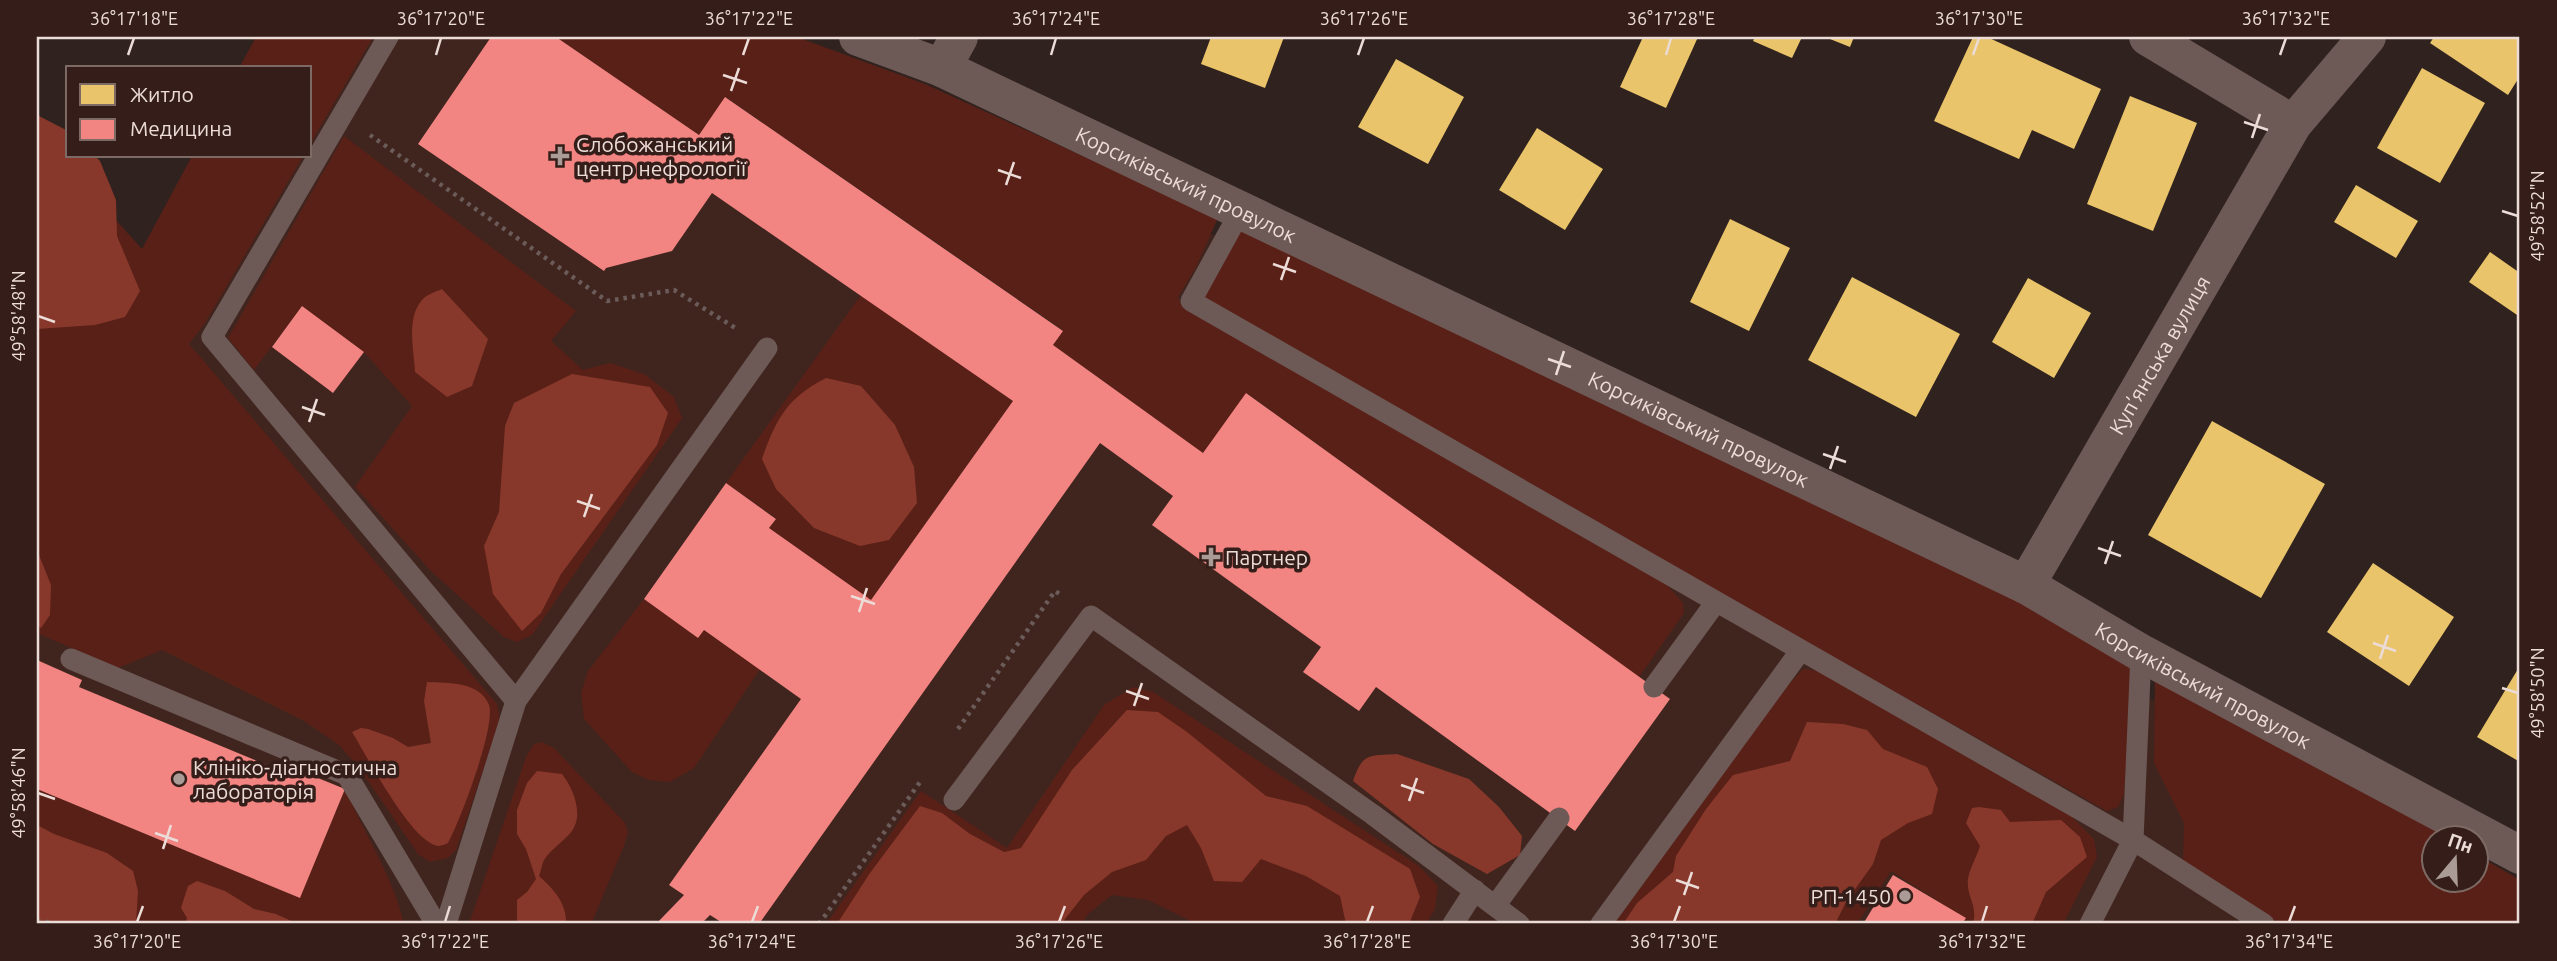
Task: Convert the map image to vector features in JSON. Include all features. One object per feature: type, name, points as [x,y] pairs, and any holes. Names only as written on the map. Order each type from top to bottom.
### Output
[{"type":"street","name":"Корсиківський провулок","points":[[858,37],[951,52],[1240,212],[2026,585],[2141,653],[2520,855]]},
{"type":"street","points":[[2148,37],[2292,124]]},
{"type":"street","name":"Куп’янська вулиця","points":[[2026,585],[2292,124],[2367,37]]},
{"type":"lane","points":[[388,37],[212,337],[516,701]]},
{"type":"lane","points":[[1240,212],[1191,301],[2133,840],[2264,924]]},
{"type":"lane","points":[[446,924],[516,701],[767,348]]},
{"type":"lane","points":[[1654,687],[1716,602]]},
{"type":"lane","points":[[954,800],[1091,616],[1372,814],[1519,924]]},
{"type":"lane","points":[[1601,924],[1801,650]]},
{"type":"lane","points":[[2090,924],[2133,840],[2141,653]]},
{"type":"lane","points":[[71,659],[347,775],[436,924]]},
{"type":"lane","points":[[1495,906],[1559,818]]},
{"type":"lane","points":[[1453,924],[1475,890]]},
{"type":"path","points":[[342,115],[607,302],[674,290],[767,348]]},
{"type":"path","points":[[37,921],[64,924]]},
{"type":"shaded area","points":[[256,37],[373,37],[312,141],[312,66],[240,66]]},
{"type":"shaded area","points":[[259,37],[774,37],[919,91],[2064,649],[2420,854],[2420,894],[2461,894],[2520,924],[37,924],[37,263],[117,295],[192,158],[312,158],[312,66],[307,66]]},
{"type":"shaded area","points":[[556,37],[797,37],[925,84],[1218,218],[1196,267],[1178,297],[1183,308],[1666,584],[1683,603],[1684,613],[1639,677],[1247,393],[1203,453],[1053,345],[1063,330],[726,97],[699,135]]},
{"type":"shaded area","points":[[37,115],[66,130],[66,158],[97,158],[100,161],[116,200],[117,236],[140,291],[125,317],[95,325],[37,329]]},
{"type":"shaded area","points":[[344,136],[576,311],[551,341],[583,370],[610,363],[644,374],[674,397],[682,418],[532,635],[517,642],[504,637],[431,571],[355,487],[412,406],[364,352],[302,306],[254,370],[228,338]]},
{"type":"shaded area","points":[[37,145],[97,199],[142,249],[191,158],[302,158],[205,323],[189,344],[497,704],[500,720],[456,850],[448,858],[430,862],[418,854],[360,769],[339,745],[304,721],[162,650],[118,668],[37,633]]},
{"type":"shaded area","points":[[1241,227],[2020,593],[2133,661],[2124,794],[2118,807],[2107,811],[1200,301]]},
{"type":"shaded area","points":[[442,289],[488,339],[472,386],[447,397],[415,372],[412,325],[422,300]]},
{"type":"shaded area","points":[[861,295],[1013,401],[871,600],[769,528],[776,518],[726,483]]},
{"type":"shaded area","points":[[572,374],[650,387],[668,413],[657,445],[561,574],[541,613],[522,631],[493,594],[484,546],[499,512],[505,426],[514,403]]},
{"type":"shaded area","points":[[826,378],[861,386],[895,425],[914,467],[917,503],[889,540],[860,546],[814,528],[776,489],[762,459],[772,432],[792,402]]},
{"type":"shaded area","points":[[37,550],[51,585],[50,615],[41,628],[37,626]]},
{"type":"shaded area","points":[[644,599],[698,637],[704,630],[760,669],[694,768],[670,782],[649,780],[632,772],[584,719],[581,693],[588,671]]},
{"type":"shaded area","points":[[1803,669],[1820,671],[2068,813],[2094,839],[2097,857],[2063,924],[1962,924],[1965,918],[1891,871],[1857,924],[1614,924],[1782,692]]},
{"type":"shaded area","points":[[2155,672],[2423,824],[2420,824],[2420,894],[2490,894],[2490,863],[2520,880],[2520,924],[2270,924],[2183,866],[2184,823],[2154,763]]},
{"type":"shaded area","points":[[427,682],[471,687],[485,697],[490,716],[482,753],[460,815],[448,843],[438,846],[427,841],[415,830],[379,778],[352,732],[361,728],[368,729],[408,747],[431,743],[424,701]]},
{"type":"shaded area","points":[[1133,687],[1153,692],[1419,866],[1438,886],[1435,909],[1426,924],[1197,924],[1148,900],[1112,895],[1088,914],[1081,924],[826,924],[921,791],[1007,848],[1104,705]]},
{"type":"shaded area","points":[[1127,710],[1158,712],[1266,796],[1307,806],[1410,869],[1420,897],[1409,924],[1346,924],[1340,896],[1306,876],[1261,859],[1242,882],[1214,881],[1201,848],[1187,825],[1166,836],[1146,860],[1112,872],[1084,895],[1061,924],[837,924],[870,873],[920,806],[942,813],[970,834],[1004,852],[1021,848],[1072,770]]},
{"type":"shaded area","points":[[1807,722],[1843,724],[1867,730],[1883,749],[1927,767],[1938,789],[1932,814],[1908,823],[1881,840],[1873,864],[1846,902],[1835,924],[1623,924],[1637,903],[1673,872],[1676,856],[1706,809],[1733,775],[1790,761]]},
{"type":"shaded area","points":[[542,742],[554,748],[625,823],[628,832],[624,846],[591,924],[469,924],[526,757],[534,744]]},
{"type":"shaded area","points":[[1397,754],[1469,779],[1499,807],[1522,836],[1520,855],[1487,874],[1433,844],[1353,781],[1360,765],[1368,757]]},
{"type":"shaded area","points":[[537,771],[562,774],[576,801],[577,817],[572,831],[544,860],[539,876],[562,903],[566,924],[517,924],[517,900],[536,879],[526,849],[517,834],[517,810],[527,783]]},
{"type":"shaded area","points":[[37,789],[300,898],[345,789],[386,873],[404,924],[37,924]]},
{"type":"shaded area","points":[[1972,808],[2001,810],[2010,822],[2061,820],[2080,837],[2087,857],[2046,892],[2032,924],[1973,924],[1974,911],[1968,879],[1980,846],[1966,823]]},
{"type":"shaded area","points":[[37,825],[107,853],[133,871],[138,891],[136,924],[37,924]]},
{"type":"shaded area","points":[[197,881],[225,891],[254,909],[276,914],[298,924],[185,924],[187,918],[181,908],[188,886]]},
{"type":"building: Житло","points":[[1211,37],[1284,37],[1265,88],[1201,64]]},
{"type":"building: Житло","points":[[1643,37],[1698,37],[1666,108],[1620,87]]},
{"type":"building: Житло","points":[[1755,37],[1802,37],[1792,58],[1753,41]]},
{"type":"building: Житло","points":[[1825,37],[1854,37],[1850,47]]},
{"type":"building: Житло","points":[[1973,37],[1987,37],[2101,89],[2074,149],[2032,130],[2019,159],[1934,121]]},
{"type":"building: Житло","points":[[2434,37],[2520,37],[2520,76],[2508,95],[2430,43]]},
{"type":"building: Житло","points":[[1396,59],[1464,97],[1428,164],[1358,127]]},
{"type":"building: Житло","points":[[2422,68],[2485,103],[2440,183],[2377,148]]},
{"type":"building: Житло","points":[[2130,96],[2197,123],[2153,231],[2087,204]]},
{"type":"building: Житло","points":[[1537,128],[1603,169],[1565,230],[1499,190]]},
{"type":"building: Житло","points":[[2356,185],[2418,221],[2396,258],[2334,222]]},
{"type":"building: Житло","points":[[1730,219],[1790,248],[1749,331],[1690,302]]},
{"type":"building: Житло","points":[[2490,252],[2520,273],[2520,317],[2469,282]]},
{"type":"building: Житло","points":[[1852,277],[1960,334],[1916,417],[1808,360]]},
{"type":"building: Житло","points":[[2028,278],[2091,313],[2054,378],[1992,342]]},
{"type":"building: Житло","points":[[2212,421],[2325,484],[2261,598],[2148,535]]},
{"type":"building: Житло","points":[[2373,563],[2454,617],[2409,686],[2327,632]]},
{"type":"building: Житло","points":[[2518,669],[2520,670],[2520,762],[2477,737]]},
{"type":"building: Медицина","points":[[491,37],[556,37],[699,135],[725,97],[1063,331],[1053,345],[1203,453],[1246,393],[1670,699],[1575,831],[1376,687],[1359,711],[1303,672],[1321,647],[1152,525],[1173,496],[1100,443],[759,924],[724,924],[710,915],[701,924],[656,924],[684,895],[669,885],[801,699],[704,630],[698,638],[644,599],[726,483],[776,519],[769,528],[871,600],[1013,401],[712,193],[672,251],[606,268],[604,271],[418,144]]},
{"type":"building: Медицина","points":[[302,306],[364,352],[333,393],[272,347]]},
{"type":"building: Медицина","name":"Клініко-діагностична лабораторія","points":[[37,660],[82,680],[79,687],[279,770],[281,763],[345,789],[300,898],[37,789]]},
{"type":"building: Медицина","name":"РП-1450","points":[[1893,875],[1966,918],[1962,924],[1863,924]]},
{"type":"place","name":"Слобожанський центр нефрології","points":[[560,156]]},
{"type":"place","name":"Партнер","points":[[1211,557]]},
{"type":"place","name":"Клініко-діагностична лабораторія","points":[[179,779]]},
{"type":"place","name":"РП-1450","points":[[1905,896]]}]
